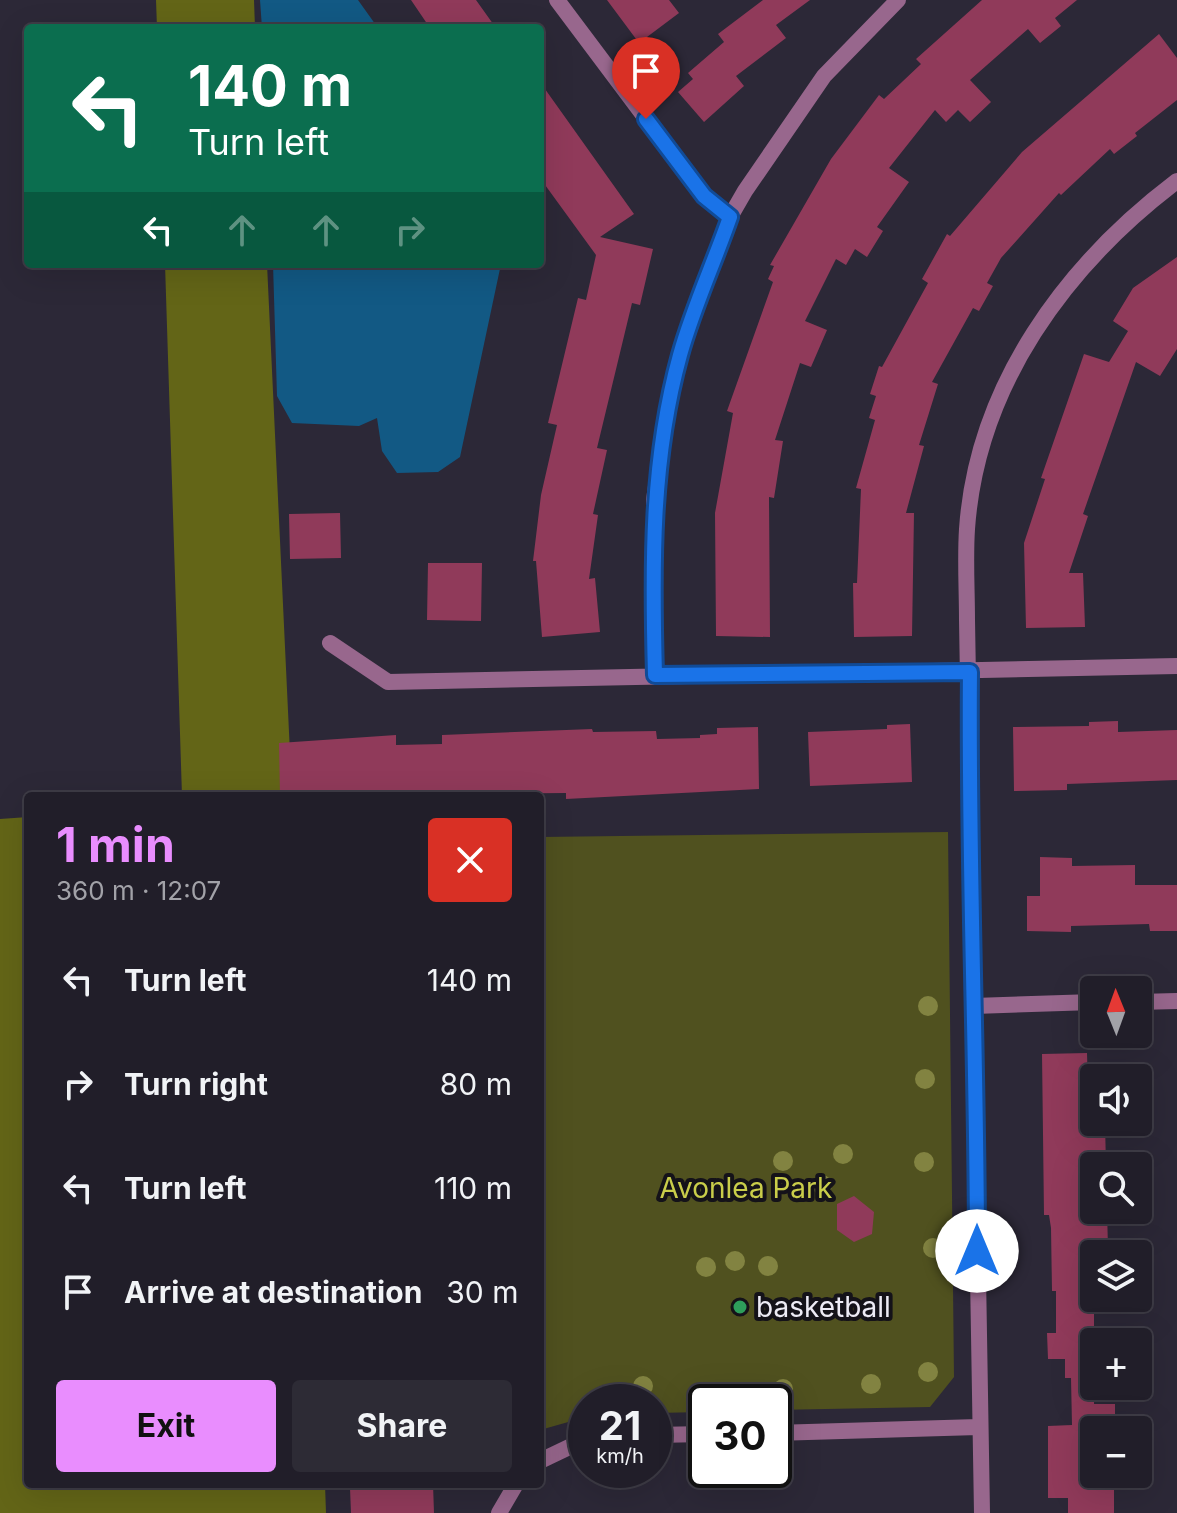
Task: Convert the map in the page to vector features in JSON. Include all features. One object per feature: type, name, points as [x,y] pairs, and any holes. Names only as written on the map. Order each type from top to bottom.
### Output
[{"type":"street","points":[[557,0],[704,196],[730,217]]},
{"type":"street","points":[[655,675],[654,500],[680,353],[730,217],[824,76],[898,0]]},
{"type":"street","points":[[982,1513],[978,1427],[974,1006],[970,940],[967,529],[978,464],[1000,400],[1028,340],[1068,282],[1107,241],[1177,181]]},
{"type":"street","points":[[330,643],[388,682],[1177,666]]},
{"type":"street","points":[[1152,1002],[1177,1001]]},
{"type":"street","points":[[974,1006],[1080,1002]]},
{"type":"street","points":[[792,1432],[978,1427]]},
{"type":"street","points":[[544,1459],[568,1448]]},
{"type":"street","points":[[499,1513],[514,1488]]},
{"type":"green space","name":"Avonlea Park","points":[[948,832],[954,1377],[930,1407],[792,1410],[792,1384],[688,1384],[688,1412],[672,1413],[672,1384],[568,1384],[568,1422],[544,1429],[544,837]]},
{"type":"shaded area","points":[[156,0],[254,0],[255,24],[157,24]]},
{"type":"shaded area","points":[[165,268],[267,268],[292,792],[182,792]]},
{"type":"shaded area","points":[[24,817],[24,1488],[325,1488],[326,1513],[0,1513],[0,819]]},
{"type":"water","points":[[260,0],[358,0],[375,24],[262,24]]},
{"type":"water","points":[[273,268],[500,268],[460,457],[438,472],[397,473],[382,451],[377,418],[359,426],[292,423],[277,396]]},
{"type":"building","points":[[411,0],[476,0],[493,24],[427,24]]},
{"type":"building","points":[[607,0],[669,0],[679,13],[639,43]]},
{"type":"building","points":[[763,0],[810,0],[776,25],[786,38],[736,76],[744,86],[704,122],[678,92],[693,79],[688,73],[724,42],[718,34]]},
{"type":"building","points":[[982,0],[1077,0],[1055,18],[1061,26],[1040,43],[1028,29],[970,80],[991,102],[970,122],[958,110],[946,122],[935,110],[889,168],[909,182],[877,227],[883,231],[867,257],[855,249],[846,265],[836,259],[805,321],[827,330],[811,367],[800,363],[775,440],[783,441],[774,498],[769,497],[770,637],[716,636],[715,513],[733,413],[727,411],[773,282],[768,279],[774,266],[770,265],[831,159],[879,95],[884,99],[921,64],[916,59]]},
{"type":"building","points":[[1159,34],[1177,58],[1177,100],[1135,133],[1137,136],[1114,154],[1110,149],[1061,195],[1059,193],[1001,258],[987,283],[993,286],[979,311],[973,308],[932,382],[938,384],[919,445],[924,446],[906,513],[914,513],[912,636],[854,637],[853,583],[857,583],[861,489],[856,488],[875,420],[869,418],[876,396],[870,394],[879,366],[882,367],[928,283],[922,279],[947,234],[950,236],[1022,152]]},
{"type":"building","points":[[544,88],[634,214],[600,237],[653,249],[640,305],[632,303],[597,448],[607,450],[593,514],[598,515],[589,579],[595,578],[600,632],[542,637],[536,561],[533,561],[541,495],[557,425],[548,423],[578,298],[586,300],[596,255],[544,184]]},
{"type":"building","points":[[1177,257],[1177,349],[1160,376],[1136,362],[1083,514],[1088,516],[1069,573],[1083,573],[1085,627],[1026,628],[1024,543],[1045,479],[1041,478],[1084,354],[1109,362],[1128,331],[1113,321],[1133,288]]},
{"type":"building","points":[[340,513],[341,558],[290,559],[289,514]]},
{"type":"building","points":[[428,563],[482,563],[481,621],[427,620]]},
{"type":"building","points":[[1118,721],[1118,732],[1177,730],[1177,780],[1067,784],[1067,790],[1014,791],[1013,727],[1089,726],[1089,722]]},
{"type":"building","points":[[910,724],[912,782],[810,786],[808,732],[887,729],[887,725]]},
{"type":"building","points":[[758,727],[759,789],[566,799],[566,793],[544,792],[280,792],[279,743],[396,735],[396,745],[442,744],[442,735],[592,729],[593,732],[656,731],[657,739],[700,738],[700,735],[717,734],[717,728]]},
{"type":"building","points":[[1040,857],[1072,858],[1072,866],[1135,865],[1135,885],[1177,885],[1177,931],[1150,931],[1149,924],[1071,926],[1071,932],[1027,931],[1027,896],[1040,896]]},
{"type":"building","points":[[1087,1053],[1087,1064],[1080,1064],[1080,1136],[1105,1136],[1106,1152],[1080,1152],[1080,1224],[1107,1224],[1108,1240],[1080,1240],[1080,1312],[1094,1312],[1094,1328],[1080,1328],[1080,1400],[1115,1404],[1115,1416],[1080,1416],[1080,1488],[1114,1488],[1114,1513],[1068,1513],[1068,1498],[1048,1498],[1048,1426],[1072,1425],[1071,1378],[1065,1378],[1065,1359],[1048,1359],[1047,1333],[1056,1333],[1056,1291],[1052,1291],[1049,1215],[1044,1215],[1042,1054]]},
{"type":"building","points":[[854,1196],[874,1212],[872,1234],[854,1242],[837,1230],[837,1204]]},
{"type":"building","points":[[350,1488],[433,1488],[434,1513],[351,1513]]},
{"type":"place","name":"basketball","points":[[740,1307]]},
{"type":"route","points":[[646,119],[704,196],[730,217],[680,353],[664,431],[654,500],[655,675],[970,672],[970,940],[976,1075],[977,1251]]}]
